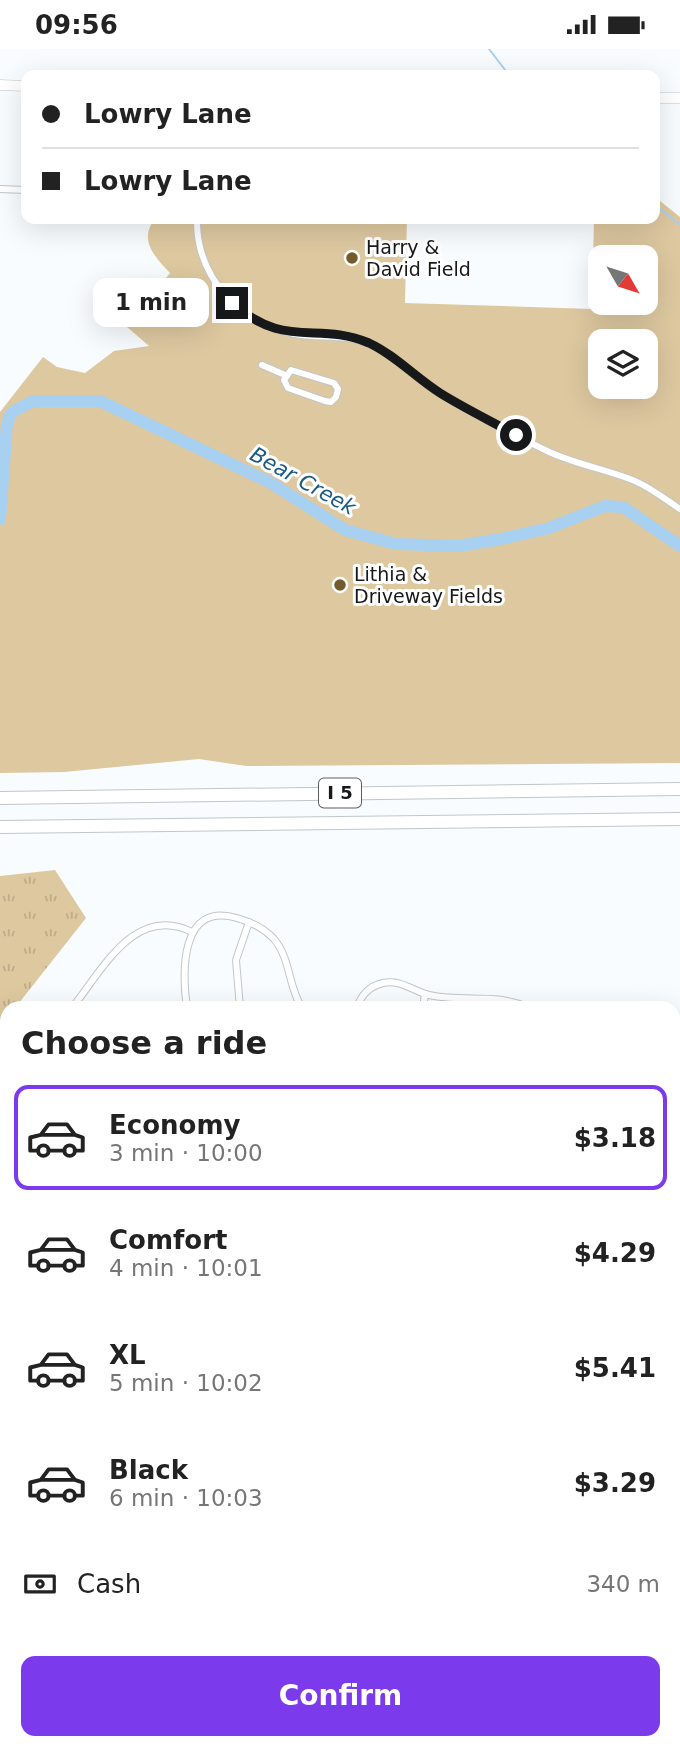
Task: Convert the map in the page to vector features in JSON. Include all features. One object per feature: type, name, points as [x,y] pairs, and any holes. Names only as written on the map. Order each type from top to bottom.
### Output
[{"type":"highway","name":"I 5","points":[[0,798],[680,789]]},
{"type":"highway","name":"I 5","points":[[0,827],[680,819]]},
{"type":"main road","points":[[0,85],[21,86]]},
{"type":"main road","points":[[660,98],[680,98]]},
{"type":"street","points":[[0,189],[21,190]]},
{"type":"street","points":[[197,224],[199,242],[214,281],[240,309],[263,325],[293,334],[337,335],[366,342],[439,393],[516,435],[550,452],[635,481],[680,509]]},
{"type":"street","points":[[262,365],[285,375]]},
{"type":"street","points":[[291,370],[299,370],[334,383],[338,389],[337,397],[326,401],[294,391],[285,384],[285,375],[291,370]]},
{"type":"street","points":[[187,1001],[184,965],[192,932],[198,925],[215,916],[249,922],[268,934],[280,947],[299,1001]]},
{"type":"street","points":[[239,1001],[236,960],[249,922]]},
{"type":"street","points":[[78,1001],[124,944],[142,927],[172,924],[192,932]]},
{"type":"street","points":[[360,1001],[363,995],[384,983],[398,982],[425,994],[505,998],[512,1001]]},
{"type":"street","points":[[424,1001],[425,994]]},
{"type":"street","points":[[467,997],[467,1001]]},
{"type":"green space","name":"Lithia & Driveway Fields","points":[[660,201],[680,217],[680,763],[246,766],[199,759],[64,772],[0,773],[0,412],[43,357],[57,367],[85,373],[114,351],[149,346],[127,327],[170,273],[150,248],[148,234],[152,224],[407,224],[405,303],[588,309],[588,315],[658,315],[658,245],[593,245],[594,224],[660,224]]},
{"type":"green space","points":[[55,870],[86,918],[21,1001],[0,1001],[0,876]]},
{"type":"waterway","points":[[489,49],[505,70]]},
{"type":"waterway","points":[[660,209],[680,225]]},
{"type":"waterway","name":"Bear Creek","points":[[0,519],[7,423],[12,412],[33,401],[100,401],[271,483],[345,530],[396,544],[458,546],[501,539],[549,528],[605,506],[623,507],[680,546]]},
{"type":"place","name":"Harry & David Field","points":[[352,258]]},
{"type":"place","name":"Lithia & Driveway Fields","points":[[340,585]]},
{"type":"route","points":[[232,303],[274,329],[302,335],[337,335],[375,346],[439,393],[516,435]]}]
